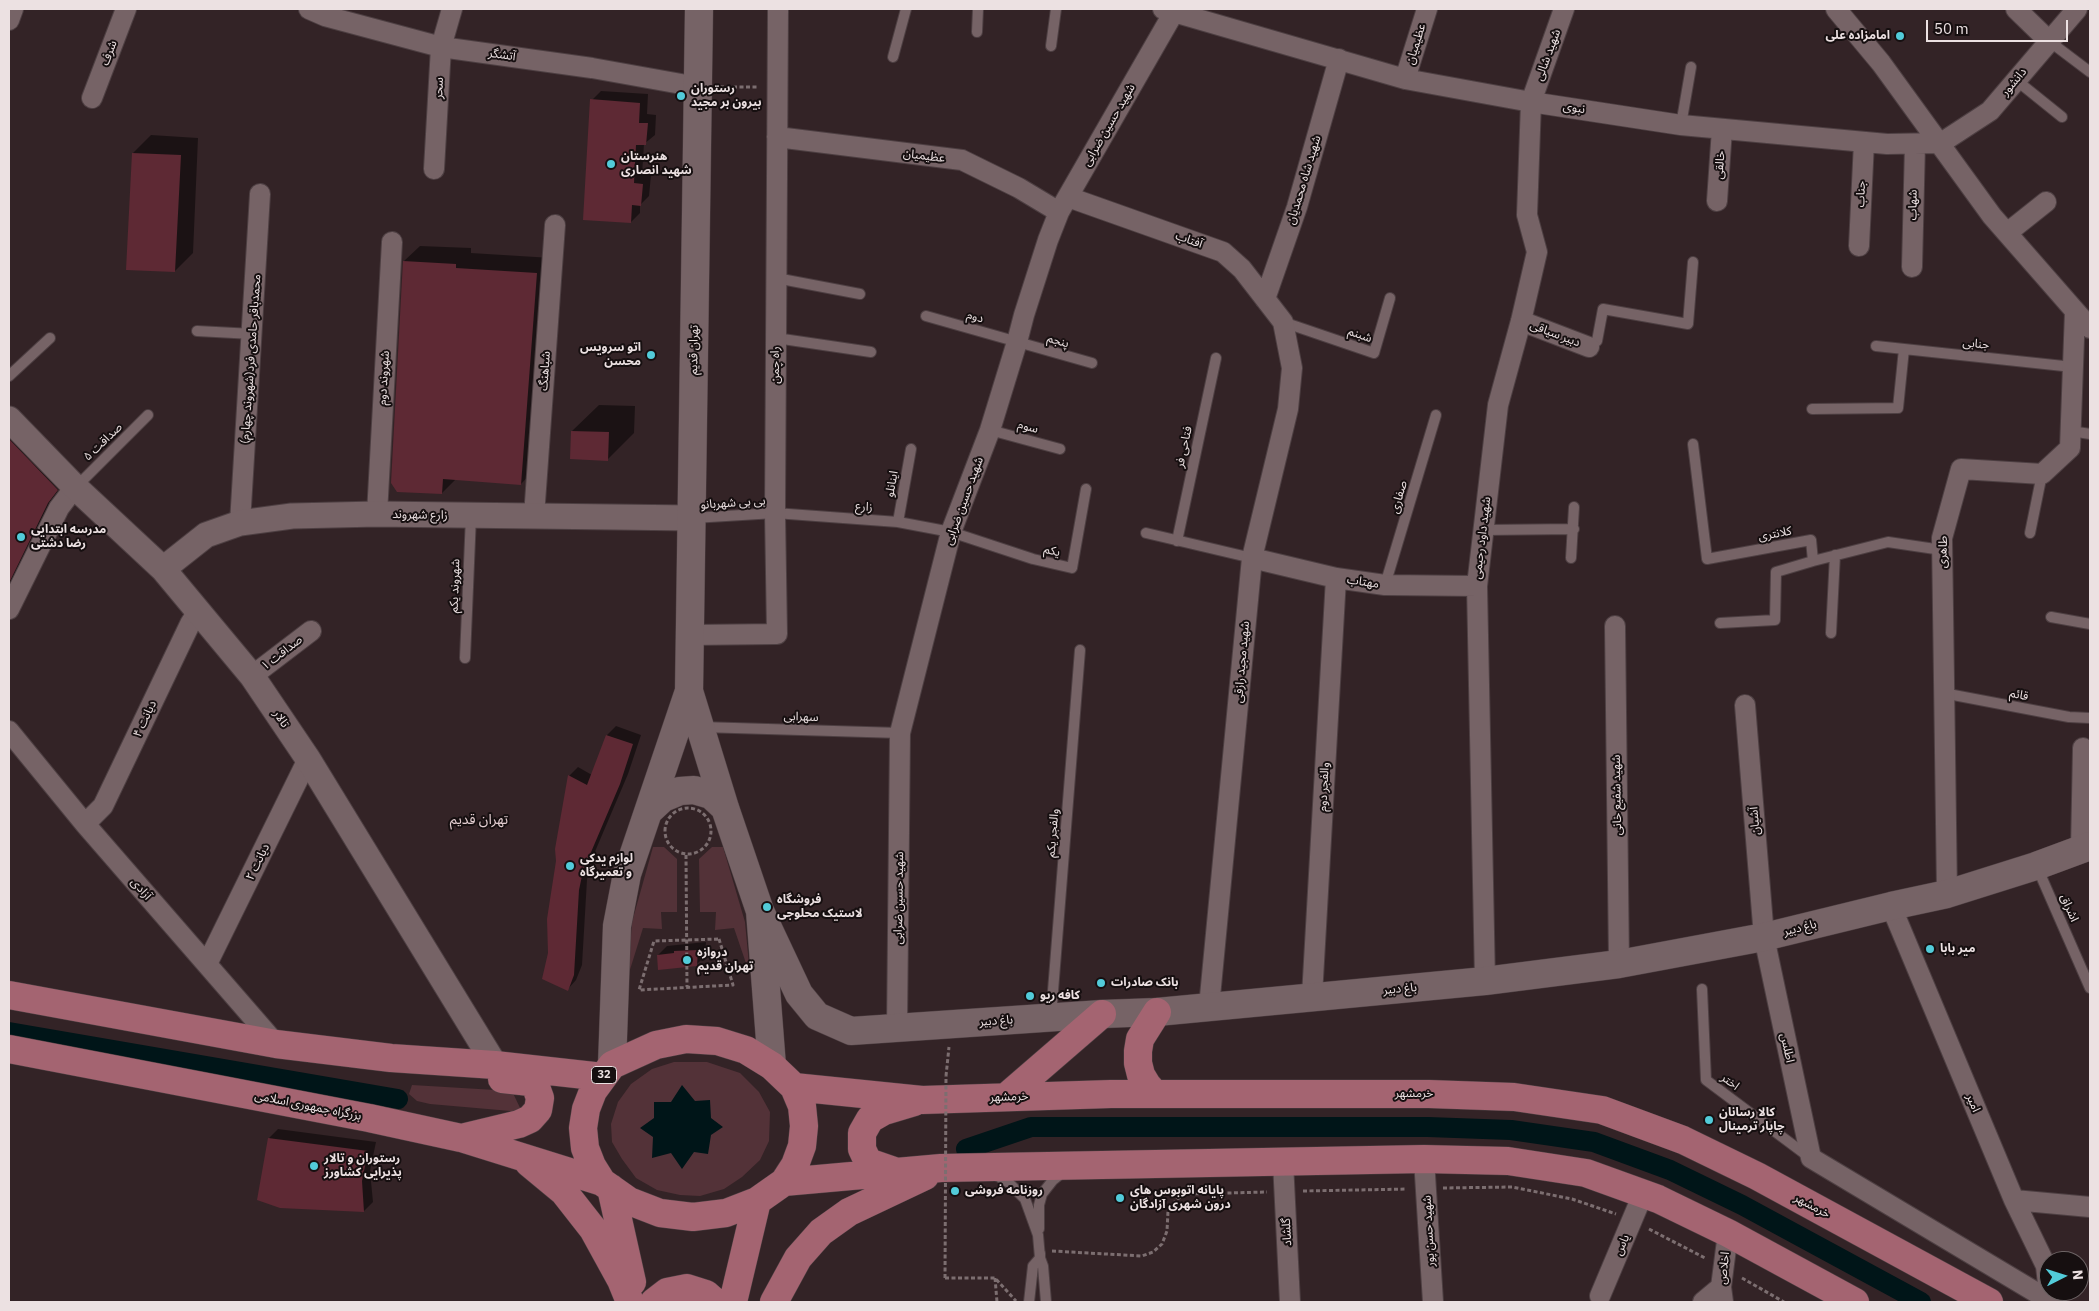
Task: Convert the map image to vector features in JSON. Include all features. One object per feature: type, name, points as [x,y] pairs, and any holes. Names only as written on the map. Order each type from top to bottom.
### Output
[{"type":"main road","name":"تهران قدیم","points":[[689,691],[699,9]]},
{"type":"main road","points":[[689,691],[725,808],[760,911],[772,1066]]},
{"type":"main road","points":[[608,1071],[617,926],[627,874],[689,691]]},
{"type":"main road","points":[[648,812],[663,798],[680,791],[694,790],[711,795],[725,808]]},
{"type":"main road","name":"باغ دبیر","points":[[760,911],[799,994],[817,1016],[851,1031],[1157,1012],[1485,981],[1618,964],[1764,937],[1947,894],[2086,848]]},
{"type":"main road","name":"32","points":[[9,995],[276,1044],[391,1058],[608,1071]]},
{"type":"main road","points":[[1155,1094],[1141,1075],[1138,1051],[1140,1039],[1157,1012]]},
{"type":"main road","points":[[1006,1097],[1102,1014]]},
{"type":"main road","name":"32","points":[[686,1039],[717,1041],[746,1050],[772,1066],[794,1087],[802,1106],[804,1126],[802,1146],[795,1165],[784,1182],[757,1201],[726,1213],[693,1217],[660,1213],[629,1201],[606,1185],[592,1166],[585,1148],[583,1128],[586,1109],[593,1091],[608,1071],[656,1045],[686,1039]]},
{"type":"main road","name":"بزرگراه جمهوری اسلامی","points":[[9,1049],[369,1118],[461,1138],[519,1154],[606,1185]]},
{"type":"main road","points":[[391,1058],[417,1071],[530,1082],[536,1087],[540,1098],[538,1110],[530,1120],[461,1138]]},
{"type":"main road","name":"خرمشهر","points":[[794,1087],[922,1100],[1155,1094],[1429,1094],[1514,1097],[1602,1110],[1682,1140],[1757,1176],[1982,1300]]},
{"type":"main road","points":[[897,1172],[868,1162],[862,1149],[862,1133],[870,1118],[884,1111],[922,1100]]},
{"type":"main road","points":[[519,1154],[564,1192],[593,1229],[621,1280],[630,1302]]},
{"type":"main road","points":[[784,1182],[941,1168],[973,1167],[1424,1159],[1508,1161],[1586,1173],[1643,1194],[1728,1233],[1855,1302]]},
{"type":"main road","points":[[774,1302],[798,1258],[821,1232],[849,1212],[941,1168]]},
{"type":"main road","name":"32","points":[[606,1185],[637,1302]]},
{"type":"main road","points":[[734,1302],[757,1201]]},
{"type":"main road","points":[[654,1302],[667,1292],[687,1288],[706,1294],[715,1302]]},
{"type":"street","points":[[9,20],[13,9]]},
{"type":"street","name":"شرف","points":[[92,98],[126,9]]},
{"type":"street","name":"آتشگر","points":[[309,9],[325,16],[441,47],[592,68],[698,86]]},
{"type":"street","name":"سحر","points":[[434,169],[441,47],[452,9]]},
{"type":"street","name":"راه چمن","points":[[690,635],[777,634],[775,513],[778,9]]},
{"type":"street","name":"عظیمیان","points":[[1405,79],[1427,9]]},
{"type":"street","name":"شهید شالی","points":[[1531,102],[1564,9]]},
{"type":"street","points":[[1836,9],[1881,63],[1941,143],[1992,216],[2090,327]]},
{"type":"street","points":[[2016,9],[2049,41]]},
{"type":"street","name":"دانشور","points":[[1941,143],[1990,111],[2076,9]]},
{"type":"street","name":"نبوی","points":[[1168,10],[1218,16],[1339,59],[1405,79],[1531,102],[1681,125],[1864,142],[1941,143]]},
{"type":"street","name":"شهید حسین ضرابی","points":[[898,1028],[900,733],[951,532],[990,430],[1045,249],[1064,205],[1168,10]]},
{"type":"street","name":"شهید شاه محمدیان","points":[[1265,300],[1297,208],[1339,59]]},
{"type":"street","name":"شهید داود رحیمی","points":[[1485,981],[1477,586],[1498,404],[1521,321],[1537,252],[1527,215],[1531,102]]},
{"type":"street","name":"خالقی","points":[[1717,201],[1722,129]]},
{"type":"street","name":"عظیمیان","points":[[777,138],[962,160],[1019,188],[1064,205]]},
{"type":"street","name":"جناب","points":[[1859,246],[1864,142]]},
{"type":"street","name":"شهاب","points":[[1912,267],[1915,144]]},
{"type":"street","name":"محمدباقر حامدی فرد(شهروند چهارم)","points":[[240,523],[260,194]]},
{"type":"street","points":[[2007,233],[2046,202]]},
{"type":"street","name":"آفتاب","points":[[1064,205],[1223,252],[1242,269],[1283,322]]},
{"type":"street","name":"شباهنگ","points":[[534,516],[555,225]]},
{"type":"street","name":"شهروند دوم","points":[[377,514],[392,242]]},
{"type":"street","points":[[2042,474],[2070,448],[2081,432],[2073,367],[2075,311]]},
{"type":"street","name":"دبیر سیاقی","points":[[1521,321],[1589,348]]},
{"type":"street","name":"شهید مجید رازقی","points":[[1209,1007],[1252,558],[1288,409],[1292,368],[1283,322]]},
{"type":"street","name":"تالار","points":[[9,419],[75,487],[163,569],[252,676],[308,759],[495,1065]]},
{"type":"street","name":"طاهری","points":[[1947,894],[1942,538],[1961,469],[2042,474]]},
{"type":"street","points":[[9,609],[59,508],[75,487]]},
{"type":"street","name":"زارع شهروند","points":[[163,569],[206,535],[240,523],[292,516],[377,514],[692,518]]},
{"type":"street","name":"مهتاب","points":[[1252,558],[1336,578],[1385,585],[1477,586]]},
{"type":"street","name":"والفجر دوم","points":[[1312,996],[1336,578]]},
{"type":"street","name":"دیانت ۴","points":[[85,824],[103,806],[190,624],[199,610]]},
{"type":"street","name":"شهید شفیع خانی","points":[[1615,626],[1618,964]]},
{"type":"street","name":"صداقت ۱","points":[[252,676],[311,631]]},
{"type":"street","name":"آشیان","points":[[1746,705],[1764,937]]},
{"type":"street","name":"آزادی","points":[[9,731],[85,824],[276,1044]]},
{"type":"street","points":[[2083,748],[2086,848]]},
{"type":"street","name":"دیانت ۲","points":[[207,964],[308,759]]},
{"type":"street","name":"امیر","points":[[1891,906],[2014,1200],[2046,1266],[2051,1302]]},
{"type":"street","name":"اطلس","points":[[1764,937],[1812,1158]]},
{"type":"street","points":[[1812,1158],[2051,1302]]},
{"type":"street","name":"شهید حسن پور","points":[[1424,1159],[1433,1302]]},
{"type":"street","name":"گلشاد","points":[[1283,1162],[1290,1302]]},
{"type":"street","name":"یاس","points":[[1600,1296],[1643,1194]]},
{"type":"street","points":[[2014,1200],[2090,1207]]},
{"type":"street","name":"اخلاص","points":[[1722,1294],[1728,1233]]},
{"type":"street","points":[[1703,1302],[1722,1294]]},
{"type":"lane","points":[[893,57],[906,9]]},
{"type":"lane","points":[[977,32],[978,9]]},
{"type":"lane","points":[[1051,46],[1056,9]]},
{"type":"lane","points":[[2049,41],[2090,72]]},
{"type":"lane","points":[[1681,125],[1691,67]]},
{"type":"lane","points":[[2016,80],[2062,117]]},
{"type":"lane","points":[[1589,348],[1597,341],[1604,309],[1688,324],[1693,262]]},
{"type":"lane","points":[[776,278],[860,294]]},
{"type":"lane","name":"شبنم","points":[[1283,322],[1374,353],[1390,298]]},
{"type":"lane","name":"دوم","points":[[926,316],[1017,342]]},
{"type":"lane","points":[[197,331],[252,334]]},
{"type":"lane","points":[[9,376],[50,338]]},
{"type":"lane","points":[[776,338],[871,352]]},
{"type":"lane","name":"پنجم","points":[[1017,342],[1092,364]]},
{"type":"lane","name":"جنابی","points":[[1876,346],[2073,367]]},
{"type":"lane","points":[[1812,409],[1898,408],[1904,349]]},
{"type":"lane","name":"فتاحی فر","points":[[1177,541],[1216,358]]},
{"type":"lane","name":"صفاری","points":[[1385,585],[1436,415]]},
{"type":"lane","name":"صداقت ۵","points":[[75,487],[148,416]]},
{"type":"lane","name":"سوم","points":[[990,430],[1060,449]]},
{"type":"lane","name":"کلانتری","points":[[1693,444],[1707,559],[1811,540],[1813,561]]},
{"type":"lane","name":"اینانلو","points":[[898,522],[911,450]]},
{"type":"lane","points":[[2030,533],[2042,474]]},
{"type":"lane","name":"یکم","points":[[951,532],[1033,559],[1072,568],[1086,489]]},
{"type":"lane","points":[[1571,558],[1574,507]]},
{"type":"lane","name":"بی بی شهربانو","points":[[692,518],[775,513]]},
{"type":"lane","name":"زارع","points":[[775,513],[898,522],[951,532]]},
{"type":"lane","name":"شهروند یکم","points":[[465,658],[471,516]]},
{"type":"lane","points":[[1484,530],[1574,529]]},
{"type":"lane","points":[[1146,533],[1252,558]]},
{"type":"lane","points":[[1720,624],[1775,620],[1776,572],[1888,542],[1942,550]]},
{"type":"lane","points":[[1830,633],[1835,555]]},
{"type":"lane","points":[[2050,618],[2090,624]]},
{"type":"lane","name":"والفجر یکم","points":[[1050,1018],[1080,650]]},
{"type":"lane","name":"قائم","points":[[1944,693],[2069,717],[2090,718]]},
{"type":"lane","name":"سهرابی","points":[[700,727],[900,733]]},
{"type":"lane","name":"اشراق","points":[[2036,866],[2090,988]]},
{"type":"lane","name":"اختر","points":[[1702,989],[1706,1080],[1812,1158]]},
{"type":"lane","points":[[1029,1302],[1034,1266],[1040,1258],[1039,1205],[1042,1194],[1053,1180],[1071,1166]]},
{"type":"lane","points":[[973,1167],[991,1172],[1009,1184],[1025,1199],[1038,1236],[1046,1302]]},
{"type":"path","points":[[698,86],[777,87]]},
{"type":"path","points":[[686,808],[706,816],[711,830],[707,845],[694,854],[686,855],[678,853],[672,848],[665,834],[665,827],[673,814],[686,808]]},
{"type":"path","points":[[686,855],[687,987]]},
{"type":"path","points":[[719,939],[733,985],[687,987],[639,990],[654,941],[719,939]]},
{"type":"path","points":[[951,1024],[946,1076],[945,1278],[996,1278]]},
{"type":"path","points":[[996,1278],[996,1302]]},
{"type":"path","points":[[996,1278],[1016,1302]]},
{"type":"shaded area","points":[[653,847],[664,847],[677,859],[677,912],[661,912],[662,929],[643,928],[628,976],[632,922]]},
{"type":"shaded area","points":[[712,847],[723,847],[745,922],[750,975],[734,928],[715,930],[716,912],[700,912],[699,859]]},
{"type":"shaded area","points":[[674,1062],[707,1062],[740,1073],[759,1092],[770,1112],[769,1141],[760,1160],[742,1177],[724,1189],[700,1196],[680,1195],[657,1190],[636,1178],[612,1142],[611,1124],[618,1102],[631,1084],[652,1069]]},
{"type":"shaded area","points":[[412,1085],[512,1091],[522,1112],[430,1104],[417,1101],[409,1094]]},
{"type":"shaded area","points":[[682,1085],[695,1101],[710,1100],[711,1118],[723,1127],[711,1135],[708,1154],[694,1152],[682,1169],[671,1153],[652,1158],[653,1137],[640,1128],[654,1118],[654,1102],[671,1102]]},
{"type":"building","name":"هنرستان شهید انصاری","points":[[590,99],[640,103],[639,123],[648,123],[646,145],[636,145],[634,183],[643,184],[641,206],[632,205],[631,223],[583,220]]},
{"type":"building","points":[[132,153],[181,155],[175,272],[126,270]]},
{"type":"building","points":[[403,261],[456,264],[456,268],[537,273],[521,485],[443,479],[442,494],[397,492],[391,483]]},
{"type":"building","points":[[571,431],[609,432],[608,461],[570,459]]},
{"type":"building","name":"مدرسه ابتدایی رضا دشتی","points":[[9,439],[58,490],[48,503],[9,583]]},
{"type":"building","name":"لوازم یدکی و تعمیرگاه","points":[[606,735],[633,744],[620,784],[583,871],[579,890],[574,975],[568,991],[542,979],[548,953],[547,919],[556,861],[555,849],[568,775],[587,785]]},
{"type":"building","points":[[698,950],[697,966],[658,970],[657,955],[674,953],[674,951]]},
{"type":"building","name":"رستوران و تالار پذیرایی کشاورز","points":[[268,1138],[368,1151],[362,1181],[364,1212],[280,1208],[257,1200]]},
{"type":"waterway","points":[[9,1032],[398,1099]]},
{"type":"waterway","points":[[966,1149],[1031,1127],[1428,1127],[1511,1130],[1594,1142],[1670,1170],[1742,1205],[1921,1302]]},
{"type":"place","name":"امامزاده علی","points":[[1900,36]]},
{"type":"place","name":"رستوران بیرون بر مجید","points":[[681,96]]},
{"type":"place","name":"هنرستان شهید انصاری","points":[[611,164]]},
{"type":"place","name":"اتو سرویس محسن","points":[[651,355]]},
{"type":"place","name":"مدرسه ابتدایی رضا دشتی","points":[[21,537]]},
{"type":"place","name":"لوازم یدکی و تعمیرگاه","points":[[570,866]]},
{"type":"place","name":"فروشگاه لاستیک محلوجی","points":[[767,907]]},
{"type":"place","name":"میر بابا","points":[[1930,949]]},
{"type":"place","name":"دروازه تهران قدیم","points":[[687,960]]},
{"type":"place","name":"بانک صادرات","points":[[1101,983]]},
{"type":"place","name":"کافه ریو","points":[[1030,996]]},
{"type":"place","name":"کالا رسانان چاپار ترمینال","points":[[1709,1120]]},
{"type":"place","name":"رستوران و تالار پذیرایی کشاورز","points":[[314,1166]]},
{"type":"place","name":"روزنامه فروشی","points":[[955,1191]]},
{"type":"place","name":"پایانه اتوبوس های درون شهری آزادگان","points":[[1120,1198]]},
{"type":"district","name":"تهران قدیم","points":[[479,820]]}]
